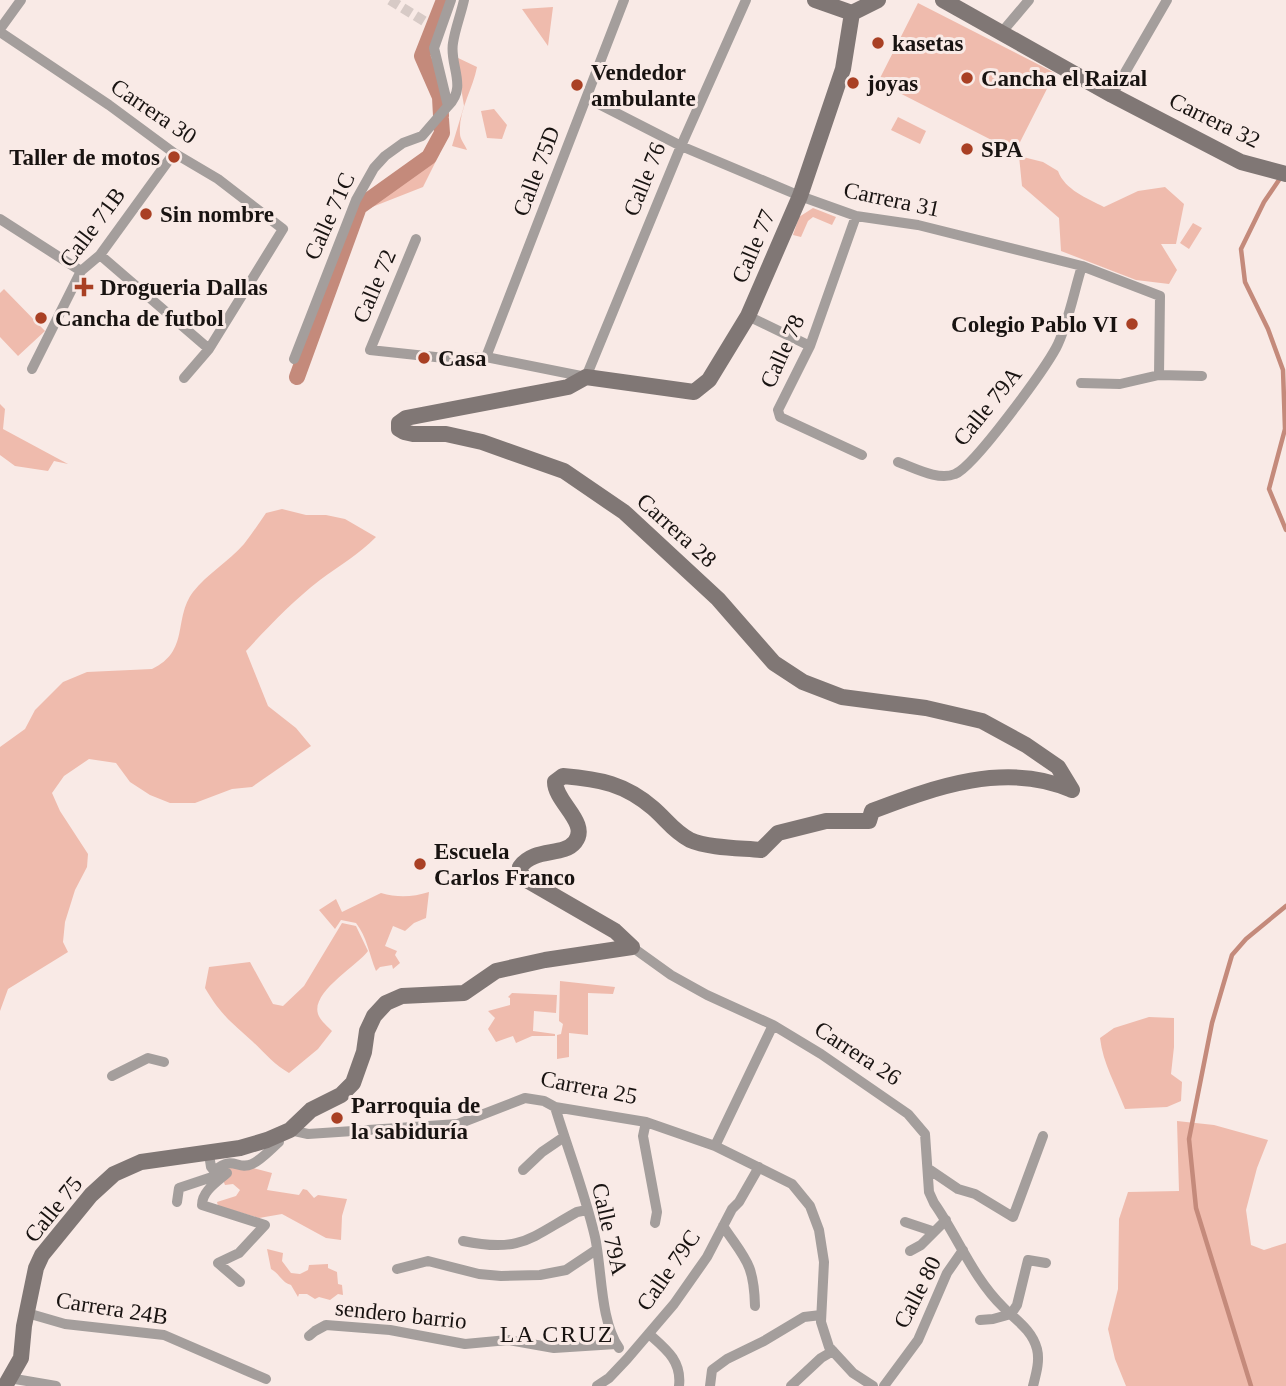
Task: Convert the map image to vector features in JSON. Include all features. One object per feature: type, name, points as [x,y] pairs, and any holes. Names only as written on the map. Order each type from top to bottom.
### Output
[{"type":"street","points":[[0,30],[21,0]]},
{"type":"street","points":[[448,106],[435,48],[451,0]]},
{"type":"street","points":[[448,106],[455,99],[458,76],[452,46],[464,0]]},
{"type":"street","name":"Calle 75D","points":[[486,357],[624,0]]},
{"type":"street","name":"Calle 76","points":[[586,377],[681,146],[746,0]]},
{"type":"street","points":[[815,0],[854,7],[878,0]]},
{"type":"street","name":"Carrera 32","points":[[943,0],[1112,95],[1241,162],[1280,172]]},
{"type":"street","points":[[1002,32],[1029,0]]},
{"type":"street","points":[[1112,95],[1167,0]]},
{"type":"street","name":"Calle 77","points":[[586,377],[694,392],[709,380],[748,316],[800,196],[843,69],[854,7]]},
{"type":"street","name":"Carrera 30","points":[[0,30],[173,153],[218,179],[283,229],[209,349]]},
{"type":"street","name":"Carrera 31","points":[[587,98],[681,146],[800,196],[856,216],[918,225],[1083,266],[1160,296],[1159,375]]},
{"type":"street","name":"Calle 71C","points":[[294,359],[355,200],[374,168],[403,143],[422,136],[448,106]]},
{"type":"street","name":"Calle 71B","points":[[32,369],[81,271],[100,255],[173,153]]},
{"type":"street","name":"Calle 78","points":[[856,216],[810,346],[778,410],[780,417],[862,455]]},
{"type":"street","points":[[0,219],[81,271]]},
{"type":"street","name":"Calle 72","points":[[416,239],[370,350],[454,359],[486,357]]},
{"type":"street","points":[[100,255],[209,349],[184,378]]},
{"type":"street","name":"Calle 79A","points":[[898,462],[936,475],[957,474],[1029,390],[1057,346],[1083,266]]},
{"type":"street","points":[[748,316],[810,346]]},
{"type":"street","points":[[486,357],[586,377]]},
{"type":"street","points":[[1081,383],[1120,384],[1159,375],[1202,376]]},
{"type":"street","name":"Carrera 28","points":[[520,867],[526,859],[568,848],[575,842],[579,831],[578,822],[555,791],[555,782],[563,776],[604,781],[633,792],[657,811],[670,827],[693,841],[761,850],[778,833],[826,821],[869,821],[872,811],[924,791],[982,778],[1051,781],[1072,790],[1058,767],[1026,744],[982,721],[926,708],[842,697],[803,682],[774,663],[718,599],[624,512],[564,471],[482,442],[446,434],[413,434],[399,429],[399,423],[406,418],[568,387],[586,377]]},
{"type":"street","name":"Carrera 26","points":[[520,867],[520,873],[525,879],[615,931],[671,975],[773,1026],[821,1054],[908,1114],[925,1134],[929,1192],[934,1203],[978,1276],[1032,1337],[1038,1363],[1032,1386]]},
{"type":"street","points":[[214,1171],[231,1162],[247,1166],[253,1164],[311,1110],[341,1095],[353,1083],[364,1052],[367,1031],[374,1016],[386,1003],[402,996],[464,993],[496,971],[545,960],[632,947]]},
{"type":"street","points":[[715,1146],[773,1026]]},
{"type":"street","points":[[111,1076],[148,1058],[164,1062]]},
{"type":"street","name":"Carrera 25","points":[[141,1162],[209,1154],[308,1133],[458,1124],[524,1098],[544,1101],[555,1107],[646,1122],[715,1146],[792,1184],[810,1206],[818,1230],[824,1262],[821,1315],[825,1335],[833,1351],[853,1373],[873,1386]]},
{"type":"street","name":"Calle 79A","points":[[555,1107],[595,1238],[611,1336],[627,1359]]},
{"type":"street","points":[[646,1122],[643,1136],[657,1212],[656,1223]]},
{"type":"street","points":[[929,1173],[958,1189],[975,1194],[1013,1217],[1043,1136]]},
{"type":"street","points":[[523,1170],[542,1152],[564,1137]]},
{"type":"street","points":[[209,1154],[214,1171]]},
{"type":"street","name":"Calle 75","points":[[7,1382],[21,1358],[27,1313],[42,1255],[91,1195],[114,1174],[141,1162]]},
{"type":"street","name":"Calle 79C","points":[[597,1386],[613,1382],[627,1359],[674,1304],[759,1167]]},
{"type":"street","points":[[214,1171],[227,1173]]},
{"type":"street","points":[[177,1202],[179,1188],[227,1173]]},
{"type":"street","points":[[227,1173],[211,1186],[202,1198],[202,1205],[265,1225],[239,1253],[218,1263],[240,1282]]},
{"type":"street","points":[[463,1241],[501,1246],[523,1243],[577,1212],[587,1210]]},
{"type":"street","points":[[910,1251],[921,1245],[932,1231],[946,1220]]},
{"type":"street","points":[[905,1222],[932,1231]]},
{"type":"street","points":[[723,1226],[750,1264],[755,1288],[755,1306]]},
{"type":"street","name":"sendero barrio","points":[[397,1269],[428,1261],[479,1274],[540,1275],[566,1270],[596,1250]]},
{"type":"street","name":"Calle 80","points":[[884,1386],[918,1340],[947,1273],[963,1250]]},
{"type":"street","points":[[980,1320],[993,1320],[1012,1314],[1017,1305],[1028,1260],[1046,1263]]},
{"type":"street","name":"Carrera 24B","points":[[27,1313],[65,1324],[164,1335],[266,1379]]},
{"type":"street","points":[[710,1386],[712,1370],[727,1359],[804,1317],[821,1315]]},
{"type":"street","name":"sendero barrio","points":[[309,1336],[326,1325],[390,1330],[465,1344],[508,1340],[554,1348],[617,1344]]},
{"type":"street","points":[[649,1334],[670,1352],[679,1370],[679,1386]]},
{"type":"street","points":[[791,1386],[821,1358],[833,1351]]},
{"type":"street","points":[[7,1382],[56,1386]]},
{"type":"shaded area","name":"Cancha el Raizal","points":[[918,3],[1055,73],[1015,152],[878,82]]},
{"type":"shaded area","points":[[553,7],[548,46],[522,9]]},
{"type":"shaded area","points":[[456,57],[477,67],[464,106]]},
{"type":"shaded area","points":[[494,109],[507,125],[502,139],[487,138],[481,111]]},
{"type":"shaded area","points":[[462,111],[460,125],[460,136],[467,150],[452,146]]},
{"type":"shaded area","points":[[898,117],[926,131],[920,144],[891,130]]},
{"type":"shaded area","points":[[440,153],[423,187],[367,209]]},
{"type":"shaded area","points":[[1019,156],[1043,162],[1058,171],[1071,188],[1104,207],[1138,191],[1165,187],[1184,204],[1176,244],[1161,244],[1177,270],[1169,284],[1136,280],[1061,251],[1059,218],[1022,186]]},
{"type":"shaded area","points":[[813,208],[836,217],[832,225],[813,217],[808,221],[801,237],[793,235],[799,217]]},
{"type":"shaded area","points":[[1193,223],[1202,228],[1189,249],[1180,243]]},
{"type":"shaded area","points":[[4,289],[45,331],[18,356],[0,337],[0,293]]},
{"type":"shaded area","points":[[0,404],[5,409],[3,429],[68,464],[54,461],[48,471],[15,466],[0,455]]},
{"type":"shaded area","points":[[282,509],[306,515],[345,519],[376,537],[300,596],[246,651],[268,706],[296,728],[311,746],[252,787],[232,789],[195,803],[170,803],[150,795],[130,782],[116,763],[89,759],[64,776],[52,793],[60,811],[88,854],[87,867],[75,890],[65,922],[63,942],[68,952],[8,989],[0,1011],[0,747],[25,729],[35,710],[63,682],[87,672],[152,669],[164,662],[176,644],[187,602],[193,592],[244,544],[266,513]]},
{"type":"shaded area","points":[[429,892],[426,918],[405,931],[393,926],[385,946],[397,951],[395,955],[400,963],[393,969],[392,965],[380,967],[376,971],[356,923],[341,920],[335,929],[319,910],[336,899],[342,912],[381,893],[405,896]]},
{"type":"shaded area","points":[[342,923],[356,926],[368,951],[321,997],[318,1014],[332,1031],[318,1049],[289,1073],[232,1023],[216,1005],[205,988],[209,967],[250,962],[273,1004],[283,1006],[304,986]]},
{"type":"shaded area","points":[[560,981],[615,987],[613,994],[588,993],[588,1035],[569,1033],[569,1057],[557,1059],[557,1035],[561,1034],[563,1024],[559,1021]]},
{"type":"shaded area","points":[[512,993],[557,995],[556,1013],[534,1011],[533,1031],[555,1036],[532,1036],[516,1043],[513,1036],[496,1042],[488,1029],[495,1018],[488,1011],[510,1005],[508,997]]},
{"type":"shaded area","points":[[1149,1017],[1174,1018],[1171,1074],[1182,1082],[1181,1101],[1167,1107],[1125,1109],[1107,1066],[1100,1038],[1114,1028]]},
{"type":"shaded area","points":[[1177,1121],[1214,1125],[1268,1140],[1246,1210],[1251,1245],[1264,1250],[1286,1243],[1286,1386],[1126,1386],[1115,1359],[1108,1329],[1118,1289],[1119,1219],[1128,1192],[1179,1191]]},
{"type":"shaded area","points":[[225,1168],[253,1168],[272,1173],[267,1190],[299,1195],[303,1189],[314,1198],[318,1195],[347,1199],[342,1216],[341,1240],[326,1238],[282,1214],[259,1218],[218,1206],[217,1202],[236,1196],[240,1190],[233,1184],[225,1185]]},
{"type":"shaded area","points":[[267,1249],[283,1253],[282,1261],[291,1273],[300,1274],[308,1270],[309,1265],[328,1264],[328,1268],[337,1272],[343,1295],[338,1294],[330,1300],[319,1297],[315,1299],[307,1294],[299,1294],[298,1297],[291,1285],[271,1269]]},
{"type":"waterway","points":[[441,116],[440,97],[422,56],[444,0]]},
{"type":"waterway","points":[[297,377],[359,207],[429,157],[442,133],[441,119]]},
{"type":"waterway","points":[[1281,177],[1264,202],[1241,249],[1245,282],[1268,329],[1283,370],[1285,429],[1269,489],[1286,530]]},
{"type":"waterway","points":[[1251,1386],[1196,1208],[1189,1139],[1212,1023],[1232,955],[1246,939],[1286,906]]},
{"type":"tunnel","points":[[390,0],[427,23]]},
{"type":"place","name":"kasetas","points":[[878,43]]},
{"type":"place","name":"Cancha el Raizal","points":[[967,78]]},
{"type":"place","name":"joyas","points":[[853,83]]},
{"type":"place","name":"Vendedor ambulante","points":[[577,85]]},
{"type":"place","name":"SPA","points":[[967,149]]},
{"type":"place","name":"Taller de motos","points":[[174,157]]},
{"type":"place","name":"Sin nombre","points":[[146,214]]},
{"type":"place","name":"Drogueria Dallas","points":[[84,287]]},
{"type":"place","name":"Cancha de futbol","points":[[41,318]]},
{"type":"place","name":"Colegio Pablo VI","points":[[1132,324]]},
{"type":"place","name":"Casa","points":[[424,358]]},
{"type":"place","name":"Escuela Carlos Franco","points":[[420,864]]},
{"type":"place","name":"Parroquia de la sabiduría","points":[[337,1118]]},
{"type":"district","name":"LA CRUZ","points":[[557,1334]]}]
